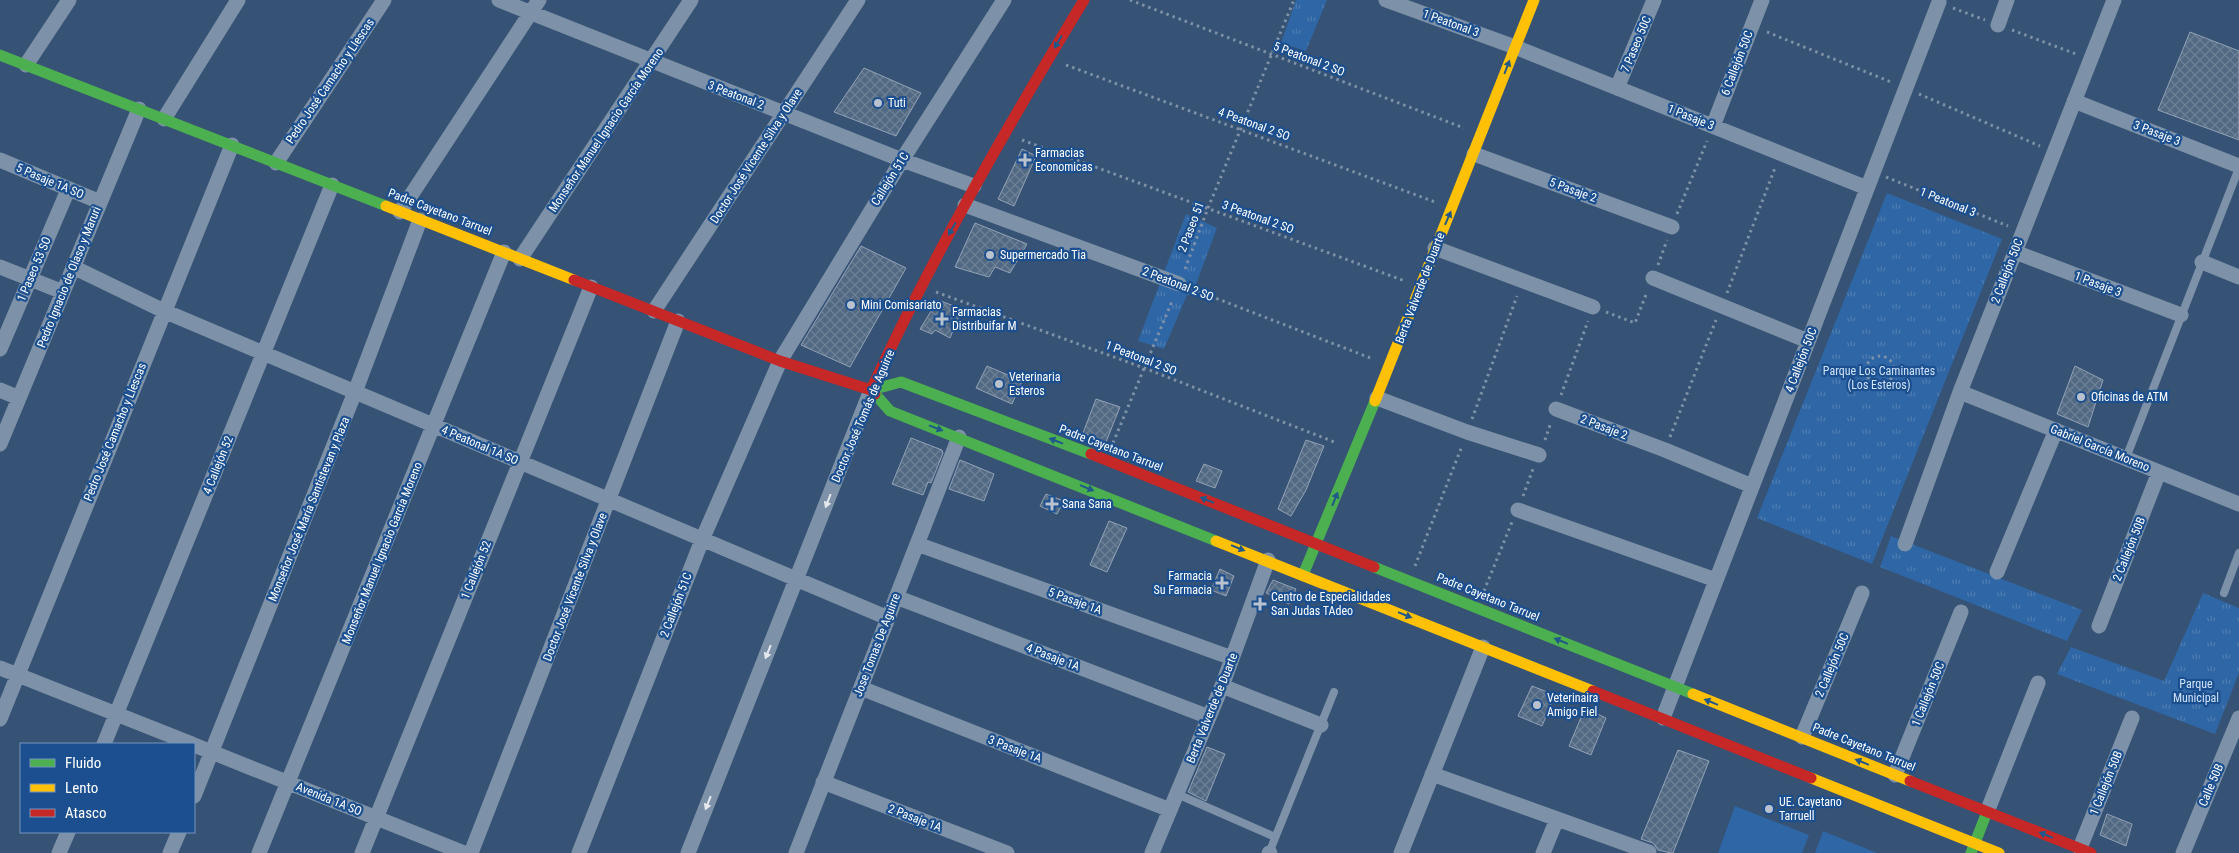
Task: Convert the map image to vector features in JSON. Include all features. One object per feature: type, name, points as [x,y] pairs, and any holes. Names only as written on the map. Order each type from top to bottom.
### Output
[{"type":"street","points":[[26,65],[69,0]]},
{"type":"street","points":[[164,119],[238,0]]},
{"type":"street","name":"Pedro José Camacho y Llescas","points":[[276,163],[384,0]]},
{"type":"street","name":"3 Peatonal 2","points":[[499,0],[530,14],[902,160],[974,186]]},
{"type":"street","points":[[400,212],[539,0]]},
{"type":"street","name":"Monseñor Manuel Ignacio García Moreno","points":[[520,259],[691,0]]},
{"type":"street","name":"Doctor José Vicente Silva y Olave","points":[[654,311],[858,0]]},
{"type":"street","name":"Callejón 51C","points":[[780,360],[902,160],[1004,0]]},
{"type":"street","name":"Doctor José Tomás de Aguirre","points":[[688,853],[871,390],[920,286],[974,186],[1084,0]]},
{"type":"street","name":"1 Peatonal 3","points":[[1386,0],[1515,46]]},
{"type":"street","name":"Berta Valverde de Duarte","points":[[1303,575],[1390,365],[1534,0]]},
{"type":"street","name":"7 Paseo 50C","points":[[1617,88],[1654,0]]},
{"type":"street","name":"6 Callejón 50C","points":[[1713,126],[1762,0]]},
{"type":"street","points":[[1998,25],[2008,0]]},
{"type":"street","name":"2 Callejón 50C","points":[[1905,544],[1960,392],[2114,0]]},
{"type":"street","name":"4 Callejón 50C","points":[[1663,718],[1939,2]]},
{"type":"street","name":"1 Pasaje 3","points":[[1515,46],[1867,188]]},
{"type":"street","name":"Padre Cayetano Tarruel","points":[[0,55],[678,321],[780,360],[871,390],[890,411],[1663,718],[1973,848],[1998,851]]},
{"type":"street","name":"3 Pasaje 3","points":[[2074,101],[2239,167]]},
{"type":"street","name":"Pedro Ignacio de Olaso y Maruri","points":[[0,444],[138,109]]},
{"type":"street","name":"Pedro José Camacho y Llescas","points":[[0,720],[232,145]]},
{"type":"street","name":"5 Pasaje 2","points":[[1474,154],[1672,227]]},
{"type":"street","name":"5 Pasaje 1A SO","points":[[0,160],[100,202]]},
{"type":"street","name":"4 Callejón 52","points":[[104,743],[332,185]]},
{"type":"street","name":"1 Paseo 53 SO","points":[[0,348],[68,190]]},
{"type":"street","name":"2 Peatonal 2 SO","points":[[965,205],[1179,284]]},
{"type":"street","name":"Monseñor José María Santistevan y Plaza","points":[[195,794],[355,392],[420,220]]},
{"type":"street","points":[[1435,248],[1593,307]]},
{"type":"street","name":"Monseñor Manuel Ignacio García Moreno","points":[[259,853],[504,252]]},
{"type":"street","name":"1 Pasaje 3","points":[[2015,252],[2181,315]]},
{"type":"street","points":[[2202,262],[2239,276]]},
{"type":"street","points":[[0,267],[63,292]]},
{"type":"street","name":"4 Peatonal 1A SO","points":[[73,267],[164,311],[888,618]]},
{"type":"street","points":[[1653,278],[1808,341]]},
{"type":"street","name":"1 Callejón 52","points":[[362,853],[591,286]]},
{"type":"street","name":"Doctor José Vicente Silva y Olave","points":[[472,853],[678,321]]},
{"type":"street","name":"2 Callejón 51C","points":[[579,853],[702,540],[780,360]]},
{"type":"street","name":"Padre Cayetano Tarruel","points":[[871,390],[901,382],[1106,460],[1317,544],[1987,812],[2008,824],[2085,851]]},
{"type":"street","points":[[0,390],[19,398]]},
{"type":"street","name":"Gabriel García Moreno","points":[[1960,392],[2239,504]]},
{"type":"street","points":[[1376,398],[1468,432],[1539,455]]},
{"type":"street","name":"2 Pasaje 2","points":[[1556,409],[1665,450],[1752,486]]},
{"type":"street","points":[[1997,572],[2056,430]]},
{"type":"street","name":"Jose Tomas De Aguirre","points":[[796,853],[959,437]]},
{"type":"street","name":"2 Callejón 50B","points":[[2099,626],[2159,472]]},
{"type":"street","points":[[1518,510],[1716,580]]},
{"type":"street","name":"5 Pasaje 1A","points":[[917,544],[1232,658]]},
{"type":"street","name":"Berta Valverde de Duarte","points":[[1152,853],[1222,686],[1268,560]]},
{"type":"street","name":"2 Callejón 50C","points":[[1802,738],[1862,593]]},
{"type":"street","name":"4 Pasaje 1A","points":[[896,597],[1209,717]]},
{"type":"street","name":"1 Callejón 50C","points":[[1895,775],[1961,612]]},
{"type":"street","points":[[1401,853],[1483,647]]},
{"type":"street","name":"Avenida 1A SO","points":[[0,668],[188,743]]},
{"type":"street","points":[[1973,848],[2038,683]]},
{"type":"street","points":[[1222,686],[1321,725]]},
{"type":"street","name":"3 Pasaje 1A","points":[[860,688],[1170,810]]},
{"type":"street","name":"1 Callejón 50B","points":[[2085,851],[2132,718]]},
{"type":"street","name":"Calle 50B","points":[[2183,853],[2239,718]]},
{"type":"street","name":"Avenida 1A SO","points":[[195,746],[464,853]]},
{"type":"street","points":[[1432,774],[1649,852]]},
{"type":"street","name":"2 Pasaje 1A","points":[[824,782],[1007,853]]},
{"type":"street","points":[[1543,853],[1557,819]]},
{"type":"street","points":[[59,853],[68,833]]},
{"type":"street","points":[[170,853],[179,833]]},
{"type":"lane","points":[[2126,458],[2239,167]]},
{"type":"lane","points":[[2224,593],[2239,553]]},
{"type":"lane","points":[[1270,853],[1334,692]]},
{"type":"lane","points":[[1177,794],[1275,837]]},
{"type":"path","name":"5 Peatonal 2 SO","points":[[1130,0],[1481,134]]},
{"type":"path","name":"2 Paseo 51","points":[[1106,460],[1294,0]]},
{"type":"path","name":"4 Peatonal 2 SO","points":[[1048,58],[1241,128],[1452,208]]},
{"type":"path","name":"3 Peatonal 2 SO","points":[[1004,133],[1420,287]]},
{"type":"path","name":"1 Peatonal 3","points":[[1874,172],[2023,232]]},
{"type":"path","name":"2 Peatonal 2 SO","points":[[1179,284],[1390,365]]},
{"type":"path","name":"1 Peatonal 2 SO","points":[[920,286],[1144,368],[1354,450]]},
{"type":"path","points":[[1556,409],[1593,307]]},
{"type":"path","points":[[1877,356],[1886,357],[1893,364],[1894,373],[1890,380],[1877,384],[1867,376],[1867,366],[1877,356]]},
{"type":"green space","points":[[1296,0],[1327,0],[1306,51],[1281,43]]},
{"type":"green space","name":"Parque Los Caminantes (Los Esteros)","points":[[1887,193],[2002,239],[1872,564],[1757,518]]},
{"type":"green space","points":[[1186,214],[1217,228],[1192,295],[1187,295],[1164,349],[1138,341]]},
{"type":"green space","points":[[1891,536],[2082,610],[2067,641],[1880,567]]},
{"type":"green space","name":"Parque Municipal","points":[[2203,593],[2239,608],[2239,673],[2215,734],[2057,674],[2071,647],[2164,681]]},
{"type":"green space","points":[[1735,806],[1809,835],[1802,853],[1718,853]]},
{"type":"green space","points":[[1823,831],[1877,853],[1815,853]]},
{"type":"building","points":[[2190,32],[2239,51],[2239,140],[2158,110]]},
{"type":"building","name":"Tuti","points":[[864,68],[921,93],[896,136],[834,112]]},
{"type":"building","points":[[1022,149],[1036,156],[1014,206],[998,199]]},
{"type":"building","name":"Supermercado Tia","points":[[975,223],[1027,244],[1010,273],[995,267],[989,277],[955,267]]},
{"type":"building","name":"Mini Comisariato","points":[[861,246],[906,268],[850,367],[801,345]]},
{"type":"building","name":"Farmacias Distribuifar M","points":[[938,300],[962,309],[950,338],[935,330],[932,334],[920,329]]},
{"type":"building","name":"Veterinaria Esteros","points":[[987,366],[1022,381],[1012,404],[976,388]]},
{"type":"building","name":"Oficinas de ATM","points":[[2075,366],[2103,380],[2088,427],[2057,414]]},
{"type":"building","points":[[1096,399],[1120,407],[1106,442],[1083,433]]},
{"type":"building","points":[[911,438],[942,450],[943,453],[931,483],[928,482],[923,495],[892,484]]},
{"type":"building","points":[[1306,440],[1324,446],[1306,490],[1291,516],[1278,509]]},
{"type":"building","points":[[960,460],[994,474],[984,501],[949,489]]},
{"type":"building","points":[[1204,464],[1222,471],[1215,488],[1196,481]]},
{"type":"building","name":"Sana Sana","points":[[1046,494],[1064,501],[1057,514],[1040,506]]},
{"type":"building","points":[[1109,521],[1127,528],[1107,572],[1090,565]]},
{"type":"building","name":"Farmacia Su Farmacia","points":[[1220,569],[1234,576],[1226,596],[1211,590]]},
{"type":"building","points":[[1273,580],[1296,589],[1289,604],[1266,593]]},
{"type":"building","name":"Veterinaira Amigo Fiel","points":[[1532,686],[1555,695],[1542,726],[1518,716]]},
{"type":"building","points":[[1585,708],[1606,718],[1591,755],[1569,746]]},
{"type":"building","points":[[1207,747],[1225,754],[1206,801],[1188,792]]},
{"type":"building","points":[[1678,750],[1709,761],[1673,853],[1671,853],[1658,850],[1653,843],[1641,839]]},
{"type":"building","points":[[2107,814],[2132,824],[2126,846],[2100,835]]},
{"type":"traffic: fast","points":[[0,55],[386,206]]},
{"type":"traffic: fast","points":[[871,390],[901,382],[1091,454]]},
{"type":"traffic: fast","points":[[875,394],[890,411],[1216,541]]},
{"type":"traffic: fast","points":[[1303,575],[1375,401]]},
{"type":"traffic: fast","points":[[1374,567],[1693,694]]},
{"type":"traffic: fast","points":[[1971,853],[1987,812]]},
{"type":"traffic: slow","points":[[1375,401],[1534,0]]},
{"type":"traffic: slow","points":[[386,206],[574,280]]},
{"type":"traffic: slow","points":[[1216,541],[1593,691]]},
{"type":"traffic: slow","points":[[1693,694],[1910,781]]},
{"type":"traffic: slow","points":[[1811,778],[1999,853]]},
{"type":"traffic: jam","points":[[871,390],[945,241],[1084,0]]},
{"type":"traffic: jam","points":[[574,280],[780,361],[871,390],[875,394]]},
{"type":"traffic: jam","points":[[1091,454],[1374,567]]},
{"type":"traffic: jam","points":[[1593,691],[1811,778]]},
{"type":"traffic: jam","points":[[1910,781],[2091,853]]},
{"type":"place","name":"Tuti","points":[[878,103]]},
{"type":"place","name":"Farmacias Economicas","points":[[1025,160]]},
{"type":"place","name":"Supermercado Tia","points":[[990,255]]},
{"type":"place","name":"Mini Comisariato","points":[[851,305]]},
{"type":"place","name":"Farmacias Distribuifar M","points":[[942,319]]},
{"type":"place","name":"Veterinaria Esteros","points":[[999,384]]},
{"type":"place","name":"Oficinas de ATM","points":[[2081,397]]},
{"type":"place","name":"Sana Sana","points":[[1052,504]]},
{"type":"place","name":"Farmacia Su Farmacia","points":[[1222,583]]},
{"type":"place","name":"Centro de Especialidades San Judas TAdeo","points":[[1260,604]]},
{"type":"place","name":"Veterinaira Amigo Fiel","points":[[1537,705]]},
{"type":"place","name":"UE. Cayetano Tarruell","points":[[1769,809]]}]
